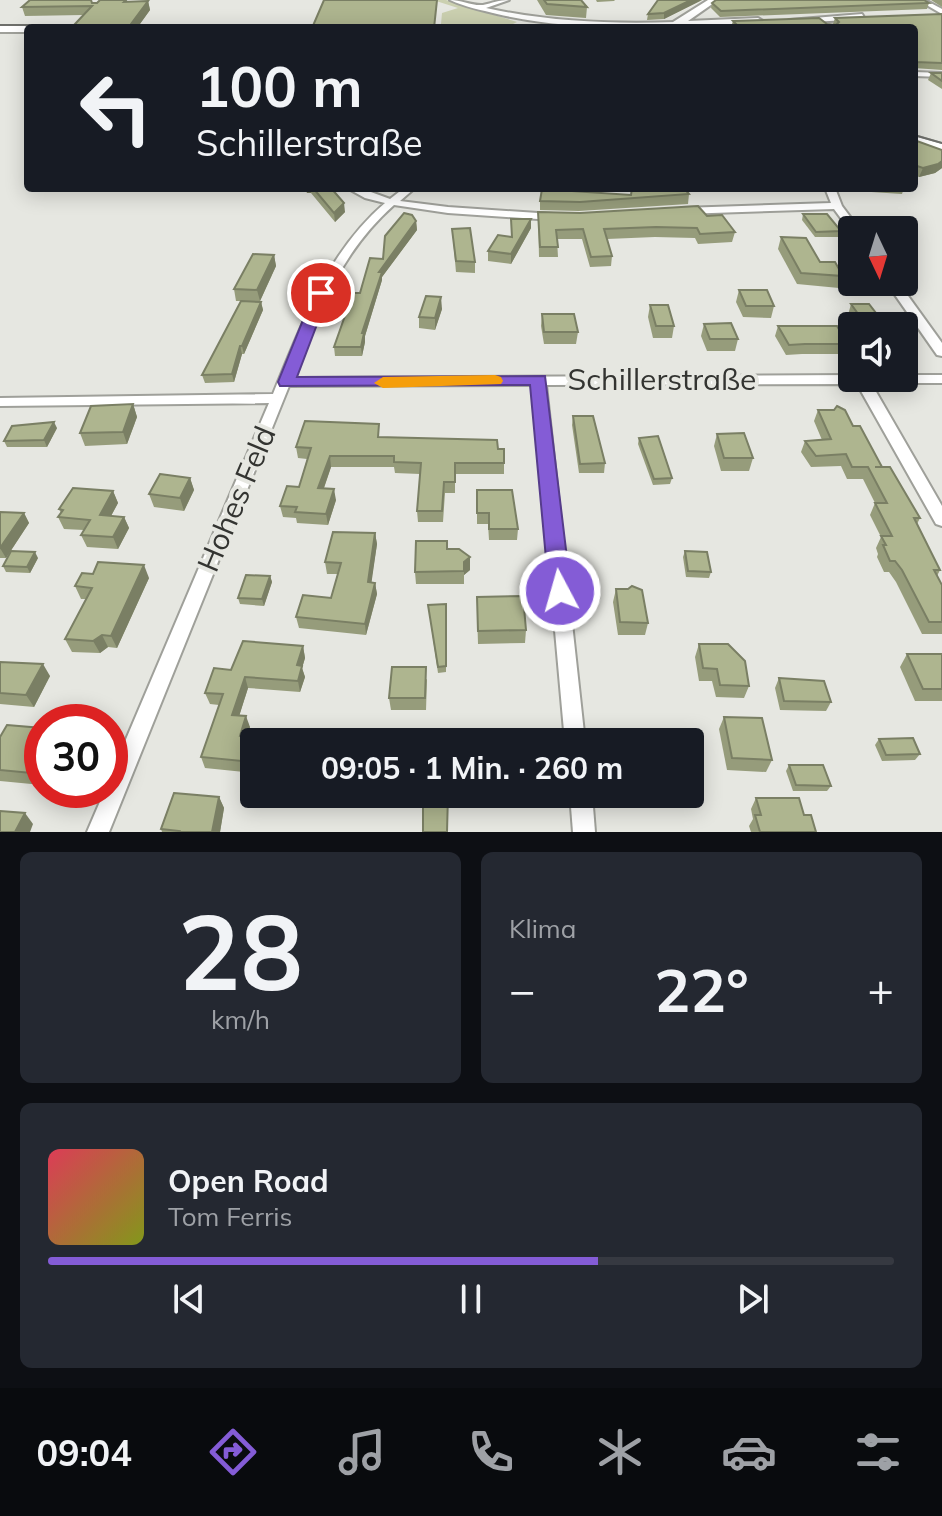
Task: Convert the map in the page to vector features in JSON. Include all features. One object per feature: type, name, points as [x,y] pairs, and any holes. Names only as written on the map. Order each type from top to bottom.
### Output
[{"type":"street","points":[[453,0],[514,18],[557,24]]},
{"type":"street","points":[[478,8],[506,0]]},
{"type":"street","points":[[676,24],[714,0]]},
{"type":"street","points":[[921,0],[942,14]]},
{"type":"street","points":[[928,15],[942,14]]},
{"type":"street","points":[[715,24],[875,17]]},
{"type":"street","points":[[819,19],[826,24]]},
{"type":"street","points":[[0,29],[24,29]]},
{"type":"street","points":[[918,74],[942,75]]},
{"type":"street","points":[[918,141],[942,148]]},
{"type":"street","points":[[360,192],[391,202],[477,212],[563,217]]},
{"type":"street","name":"Hohes Feld","points":[[98,832],[332,271],[356,237],[405,192]]},
{"type":"street","points":[[832,192],[844,216]]},
{"type":"street","points":[[669,212],[731,207],[837,206]]},
{"type":"street","points":[[902,296],[942,352]]},
{"type":"street","name":"Schillerstraße","points":[[918,379],[942,379]]},
{"type":"street","points":[[539,380],[574,728]]},
{"type":"street","name":"Schillerstraße","points":[[286,382],[838,380]]},
{"type":"street","points":[[869,392],[942,520]]},
{"type":"street","points":[[0,402],[279,398]]},
{"type":"street","points":[[582,808],[584,832]]},
{"type":"green space","points":[[433,0],[446,0],[517,22],[441,24],[442,13],[458,8]]},
{"type":"building","points":[[30,0],[91,0],[92,3],[100,0],[148,1],[131,24],[75,24],[92,6],[22,7]]},
{"type":"building","points":[[324,0],[437,0],[434,24],[314,24]]},
{"type":"building","points":[[544,0],[581,0],[587,7],[547,4]]},
{"type":"building","points":[[658,0],[691,0],[664,13],[648,14]]},
{"type":"building","points":[[716,0],[924,0],[929,3],[721,11],[712,3]]},
{"type":"building","points":[[942,14],[942,63],[918,62],[918,24],[837,24],[839,22],[835,18]]},
{"type":"building","points":[[819,18],[827,24],[736,24],[733,21]]},
{"type":"building","points":[[931,73],[942,73],[942,81]]},
{"type":"building","points":[[918,141],[942,150],[942,161],[923,168],[918,166]]},
{"type":"building","points":[[316,192],[334,192],[344,203],[334,213]]},
{"type":"building","points":[[542,192],[631,195],[631,192],[689,194],[580,202],[540,201]]},
{"type":"building","points":[[698,206],[707,216],[722,215],[735,232],[700,234],[697,228],[656,227],[604,229],[612,256],[591,257],[583,229],[556,230],[558,247],[540,247],[538,212],[580,213]]},
{"type":"building","points":[[404,213],[412,215],[416,221],[379,272],[382,272],[362,333],[361,347],[334,347],[353,293],[360,293],[370,258],[383,259],[385,236]]},
{"type":"building","points":[[803,214],[827,214],[838,227],[838,231],[816,232]]},
{"type":"building","points":[[511,219],[531,219],[511,254],[488,251],[498,235],[512,237]]},
{"type":"building","points":[[470,228],[475,262],[456,261],[452,229]]},
{"type":"building","points":[[781,237],[806,238],[820,262],[835,262],[838,267],[838,276],[801,273]]},
{"type":"building","points":[[253,254],[274,255],[257,290],[234,289]]},
{"type":"building","points":[[739,290],[767,290],[774,306],[746,306]]},
{"type":"building","points":[[426,296],[441,297],[435,318],[419,317]]},
{"type":"building","points":[[241,301],[261,302],[240,346],[232,374],[202,375]]},
{"type":"building","points":[[851,304],[869,304],[875,312],[857,312]]},
{"type":"building","points":[[650,305],[668,305],[674,326],[656,326]]},
{"type":"building","points":[[542,314],[574,314],[578,332],[544,332]]},
{"type":"building","points":[[731,323],[738,339],[710,339],[704,324]]},
{"type":"building","points":[[778,326],[838,328],[838,344],[789,345]]},
{"type":"building","points":[[133,404],[123,432],[80,433],[91,406]]},
{"type":"building","points":[[837,406],[845,410],[853,426],[860,426],[882,467],[890,467],[920,518],[914,518],[940,570],[934,570],[942,585],[942,622],[929,622],[902,570],[895,561],[890,561],[881,536],[892,536],[875,503],[887,503],[868,467],[852,467],[846,454],[816,456],[805,441],[831,439],[818,410],[834,410]]},
{"type":"building","points":[[573,416],[593,416],[605,463],[580,464]]},
{"type":"building","points":[[305,421],[379,424],[378,437],[497,440],[498,449],[504,449],[504,463],[455,463],[455,482],[444,482],[442,511],[417,511],[421,463],[394,462],[394,456],[330,456],[318,488],[334,489],[326,514],[295,512],[297,507],[280,506],[287,486],[299,487],[311,448],[296,447]]},
{"type":"building","points":[[54,422],[44,440],[4,441],[12,426]]},
{"type":"building","points":[[744,433],[753,458],[724,458],[717,434]]},
{"type":"building","points":[[658,436],[672,478],[654,479],[639,438]]},
{"type":"building","points":[[160,474],[190,478],[180,498],[149,494]]},
{"type":"building","points":[[73,488],[113,491],[100,515],[124,517],[113,537],[81,535],[90,520],[58,517],[63,510],[59,509]]},
{"type":"building","points":[[477,490],[512,490],[518,529],[489,529],[489,513],[477,513]]},
{"type":"building","points":[[0,512],[24,513],[0,548]]},
{"type":"building","points":[[333,532],[375,533],[368,582],[375,583],[365,624],[296,617],[303,595],[331,598],[341,563],[325,562]]},
{"type":"building","points":[[416,541],[447,541],[447,549],[459,549],[470,557],[464,562],[464,571],[415,572]]},
{"type":"building","points":[[11,551],[35,552],[27,567],[3,566]]},
{"type":"building","points":[[685,551],[707,552],[711,572],[688,571]]},
{"type":"building","points":[[98,562],[144,565],[111,636],[102,635],[93,641],[65,639],[92,588],[75,586],[82,573],[93,574]]},
{"type":"building","points":[[246,575],[270,576],[262,599],[238,598]]},
{"type":"building","points":[[632,586],[642,590],[648,623],[620,622],[616,589]]},
{"type":"building","points":[[523,596],[526,630],[478,631],[477,597]]},
{"type":"building","points":[[446,604],[446,666],[438,667],[428,605]]},
{"type":"building","points":[[243,641],[303,646],[297,665],[302,666],[298,681],[245,677],[232,715],[246,716],[240,728],[240,761],[201,757],[223,694],[205,693],[214,668],[231,670]]},
{"type":"building","points":[[699,644],[728,644],[745,661],[749,686],[720,685],[717,669],[703,668]]},
{"type":"building","points":[[907,654],[942,654],[942,689],[923,689]]},
{"type":"building","points":[[0,662],[43,664],[26,695],[0,693]]},
{"type":"building","points":[[392,667],[426,667],[425,698],[389,698]]},
{"type":"building","points":[[779,678],[824,681],[831,702],[784,701]]},
{"type":"building","points":[[724,717],[762,718],[772,760],[732,758]]},
{"type":"building","points":[[7,725],[24,726],[24,772],[0,770],[0,737]]},
{"type":"building","points":[[913,738],[920,754],[886,755],[879,739]]},
{"type":"building","points":[[789,765],[823,765],[831,786],[796,785]]},
{"type":"building","points":[[174,793],[219,797],[212,832],[161,829]]},
{"type":"building","points":[[756,798],[799,798],[804,815],[811,815],[816,832],[760,832],[755,815],[761,815]]},
{"type":"building","points":[[423,808],[448,808],[447,832],[423,832]]},
{"type":"building","points":[[0,811],[25,813],[15,832],[0,832]]},
{"type":"tram line","points":[[0,25],[24,25]]},
{"type":"tram line","points":[[918,136],[942,143]]},
{"type":"slow traffic","points":[[383,383],[495,381]]},
{"type":"route","points":[[321,293],[286,382],[539,380],[560,591]]}]
